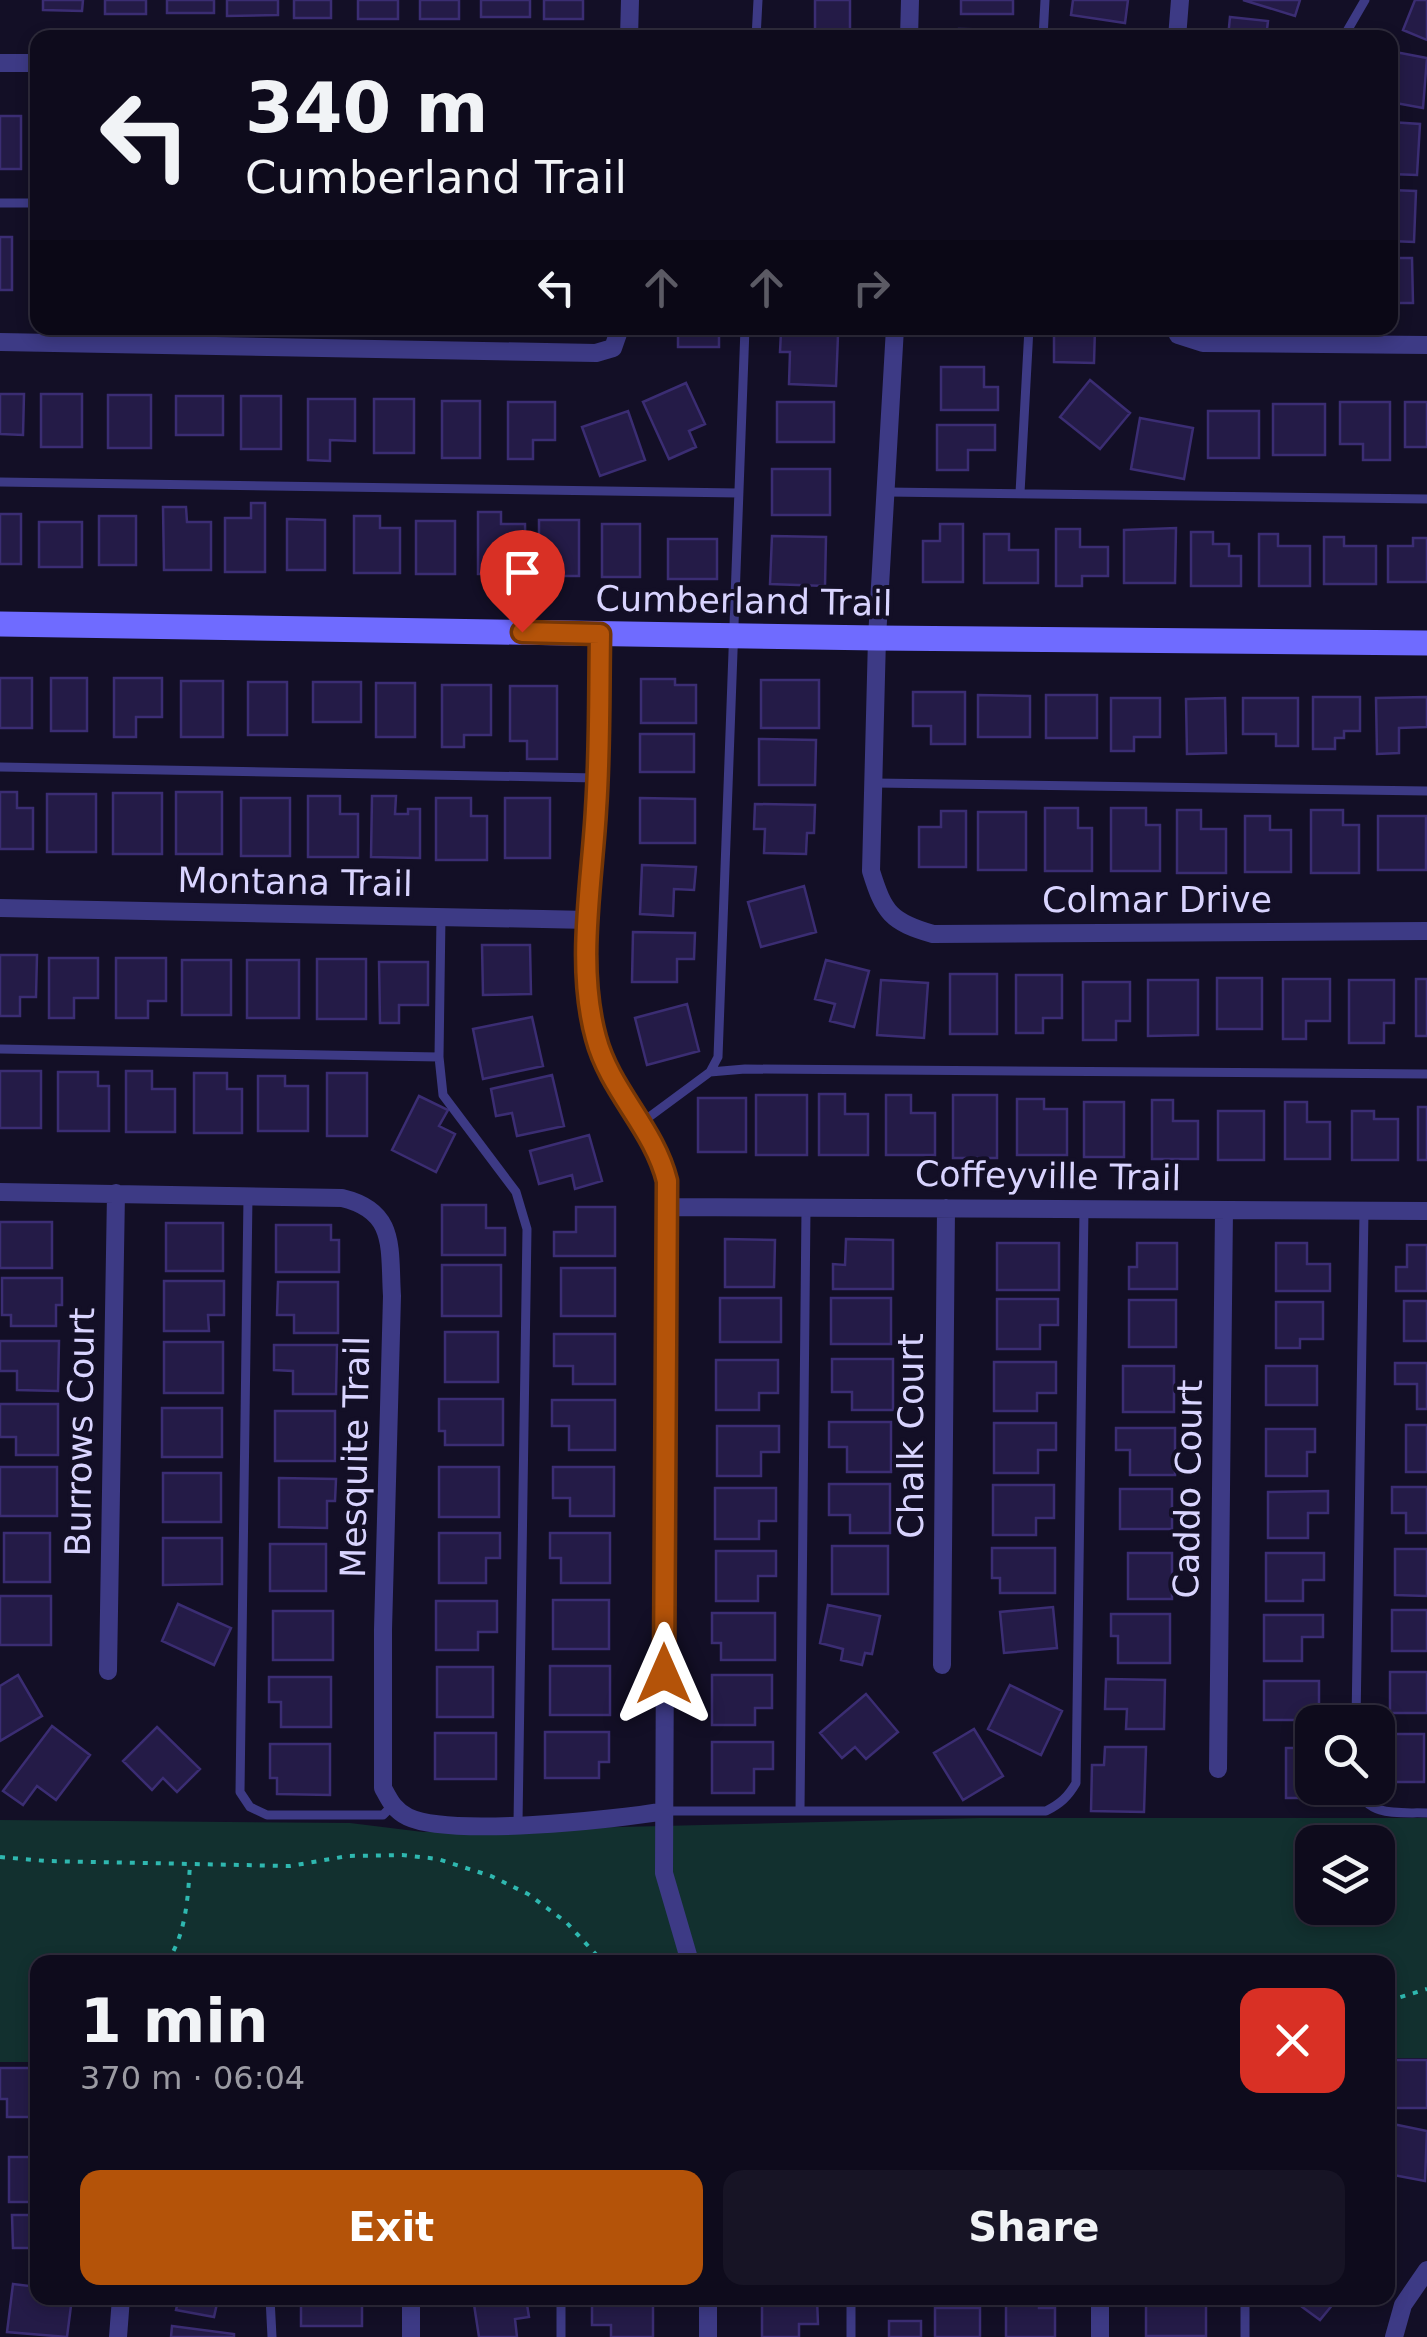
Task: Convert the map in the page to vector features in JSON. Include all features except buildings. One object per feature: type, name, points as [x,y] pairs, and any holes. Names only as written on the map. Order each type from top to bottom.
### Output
[{"type":"street","points":[[629,30],[630,0]]},
{"type":"street","points":[[908,30],[910,0]]},
{"type":"street","points":[[1177,30],[1180,0]]},
{"type":"street","points":[[0,63],[30,63]]},
{"type":"street","points":[[0,342],[596,353],[613,348],[618,335]]},
{"type":"street","points":[[875,783],[877,638],[895,335]]},
{"type":"street","points":[[1185,335],[1203,344],[1332,336],[1427,345]]},
{"type":"street","name":"Cumberland Trail","points":[[0,624],[1427,643]]},
{"type":"street","points":[[600,634],[598,778],[587,968],[597,1042],[612,1076],[660,1153],[667,1181],[664,1872],[688,1955]]},
{"type":"street","name":"Colmar Drive","points":[[875,783],[871,871],[878,896],[892,918],[933,934],[1427,931]]},
{"type":"street","name":"Montana Trail","points":[[0,908],[590,920]]},
{"type":"street","name":"Mesquite Trail","points":[[0,1192],[342,1198],[374,1210],[384,1225],[389,1241],[392,1296],[384,1788],[392,1806]]},
{"type":"street","name":"Burrows Court","points":[[108,1671],[116,1194]]},
{"type":"street","name":"Coffeyville Trail","points":[[668,1207],[1427,1211]]},
{"type":"street","name":"Chalk Court","points":[[942,1665],[946,1208]]},
{"type":"street","name":"Caddo Court","points":[[1218,1769],[1224,1210]]},
{"type":"street","points":[[392,1806],[406,1816],[436,1826],[624,1818],[665,1811]]},
{"type":"street","points":[[1394,2337],[1402,2305],[1427,2270]]},
{"type":"street","points":[[118,2337],[120,2305]]},
{"type":"street","points":[[411,2337],[412,2305]]},
{"type":"street","points":[[708,2305],[708,2337]]},
{"type":"street","points":[[1100,2305],[1100,2337]]},
{"type":"lane","points":[[756,30],[758,0]]},
{"type":"lane","points":[[1043,30],[1045,0]]},
{"type":"lane","points":[[1347,30],[1365,0]]},
{"type":"lane","points":[[0,203],[30,204]]},
{"type":"lane","points":[[641,1123],[710,1072],[718,1057],[744,335]]},
{"type":"lane","points":[[1020,493],[1030,335]]},
{"type":"lane","points":[[0,482],[738,493]]},
{"type":"lane","points":[[887,492],[1427,499]]},
{"type":"lane","points":[[0,767],[598,778]]},
{"type":"lane","points":[[875,783],[1427,790]]},
{"type":"lane","points":[[441,917],[439,1057],[443,1095],[516,1192],[527,1229],[518,1824]]},
{"type":"lane","points":[[0,1049],[439,1057]]},
{"type":"lane","points":[[710,1072],[765,1069],[1427,1074]]},
{"type":"lane","points":[[248,1196],[240,1792],[250,1807],[267,1815],[384,1815],[392,1806]]},
{"type":"lane","points":[[800,1811],[806,1206]]},
{"type":"lane","points":[[665,1811],[1046,1811],[1061,1803],[1076,1783],[1084,1207]]},
{"type":"lane","points":[[1356,1705],[1364,1211]]},
{"type":"lane","points":[[1369,1805],[1381,1812],[1427,1813]]},
{"type":"lane","points":[[270,2305],[272,2337]]},
{"type":"lane","points":[[560,2305],[561,2337]]},
{"type":"lane","points":[[851,2337],[853,2305]]},
{"type":"lane","points":[[1245,2305],[1245,2337]]},
{"type":"path","points":[[0,1856],[46,1861],[290,1866],[348,1856],[402,1854],[491,1876],[528,1894],[566,1922],[597,1955]]},
{"type":"path","points":[[171,1955],[186,1912],[190,1864]]},
{"type":"path","points":[[1395,1999],[1427,1989]]},
{"type":"green space","points":[[979,1818],[1427,1818],[1427,2058],[1395,2058],[1395,1955],[30,1955],[30,2062],[0,2062],[0,1820],[350,1823],[423,1832]]},
{"type":"route","points":[[522,632],[600,634],[598,778],[587,968],[597,1042],[612,1076],[660,1153],[667,1181],[664,1674]]}]
